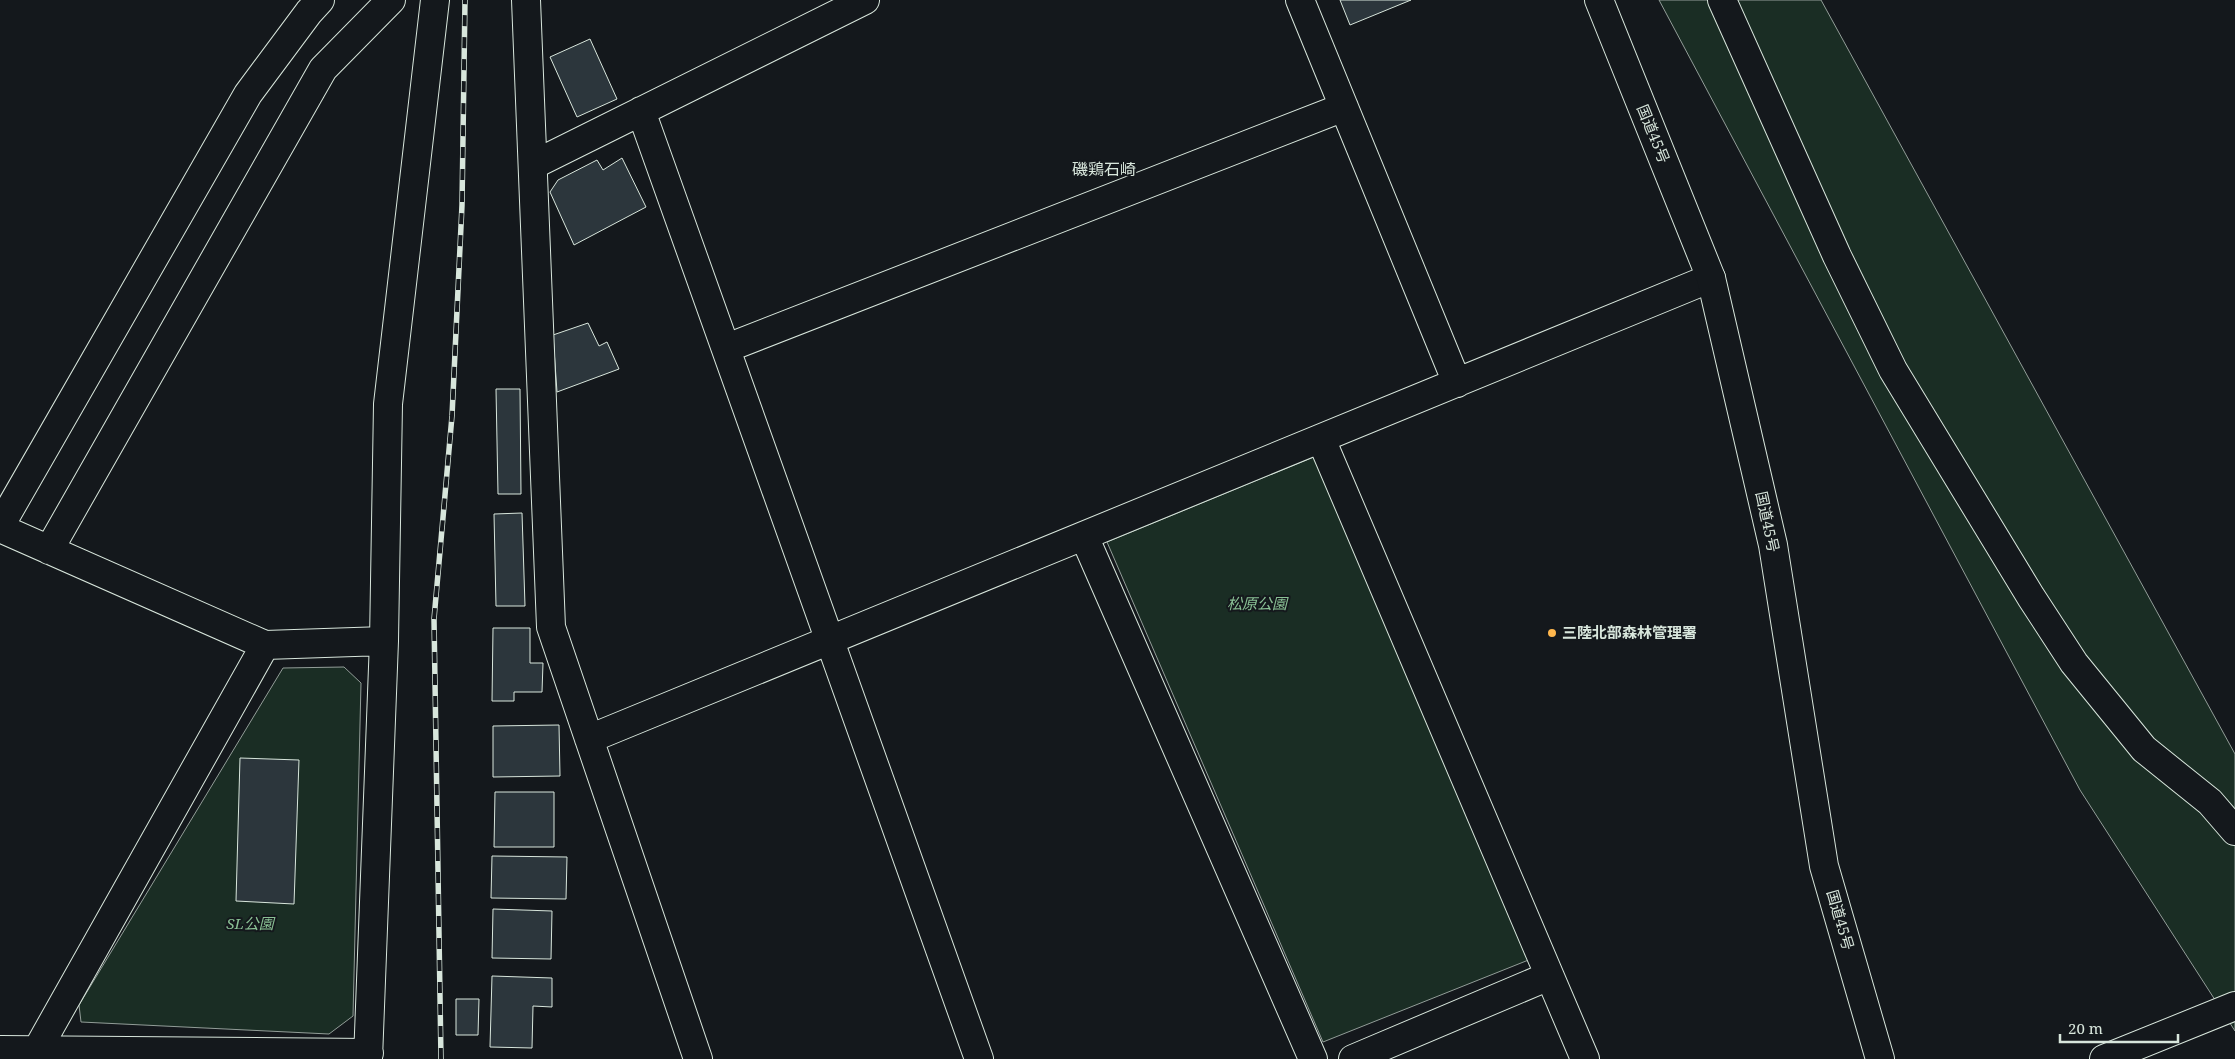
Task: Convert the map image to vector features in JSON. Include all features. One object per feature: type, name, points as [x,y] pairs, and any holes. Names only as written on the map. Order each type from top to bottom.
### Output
[{"type":"main road","points":[[320,0],[248,94],[0,527],[265,645],[384,640]]},
{"type":"main road","points":[[49,550],[324,68],[391,0]]},
{"type":"main road","points":[[0,1050],[34,1054],[368,1056],[384,640],[388,404],[435,0]]},
{"type":"main road","points":[[526,0],[551,627],[698,1059]]},
{"type":"main road","points":[[533,165],[865,0]]},
{"type":"main road","points":[[1300,0],[1457,383]]},
{"type":"main road","name":"国道45号","points":[[1599,0],[1711,278],[1773,545],[1824,866],[1880,1059]]},
{"type":"main road","points":[[1722,0],[1837,256],[1893,370],[2031,597],[2074,663],[2144,749],[2210,802],[2235,831]]},
{"type":"main road","points":[[727,348],[1344,107]]},
{"type":"main road","points":[[641,111],[979,1059]]},
{"type":"main road","points":[[589,740],[1711,278]]},
{"type":"main road","points":[[1321,438],[1584,1059]]},
{"type":"main road","points":[[1084,536],[1314,1059]]},
{"type":"main road","points":[[34,1054],[265,645]]},
{"type":"main road","points":[[1353,1059],[1550,976]]},
{"type":"main road","points":[[2104,1059],[2235,1006]]},
{"type":"green space","points":[[1659,0],[1821,0],[2235,754],[2235,1031],[2080,790]]},
{"type":"green space","name":"松原公園","points":[[1316,456],[1531,959],[1323,1042],[1107,542]]},
{"type":"green space","name":"SL公園","points":[[344,667],[361,683],[353,1016],[329,1034],[81,1022],[79,1005],[283,668]]},
{"type":"building","points":[[1340,0],[1411,0],[1350,25]]},
{"type":"building","points":[[590,39],[617,99],[577,117],[550,57]]},
{"type":"building","points":[[622,158],[646,207],[574,245],[550,192],[558,180],[597,160],[603,170]]},
{"type":"building","points":[[588,323],[599,346],[607,342],[619,369],[557,392],[553,335]]},
{"type":"building","points":[[496,389],[520,389],[521,494],[498,494]]},
{"type":"building","points":[[522,513],[525,606],[496,606],[494,514]]},
{"type":"building","points":[[493,628],[530,628],[530,663],[543,663],[542,692],[514,692],[514,701],[492,701]]},
{"type":"building","points":[[559,725],[560,776],[493,777],[493,726]]},
{"type":"building","points":[[240,758],[299,760],[294,904],[236,901]]},
{"type":"building","points":[[495,792],[554,792],[554,847],[494,847]]},
{"type":"building","points":[[492,856],[567,857],[566,899],[491,898]]},
{"type":"building","points":[[493,909],[552,911],[551,959],[492,958]]},
{"type":"building","points":[[492,976],[552,978],[552,1007],[533,1006],[532,1048],[490,1047]]},
{"type":"building","points":[[456,999],[479,999],[478,1035],[456,1035]]},
{"type":"railway","points":[[441,1059],[434,619],[452,416],[462,205],[465,0]]},
{"type":"place","name":"三陸北部森林管理署","points":[[1552,633]]},
{"type":"district","name":"磯鶏石崎","points":[[1104,169]]}]
